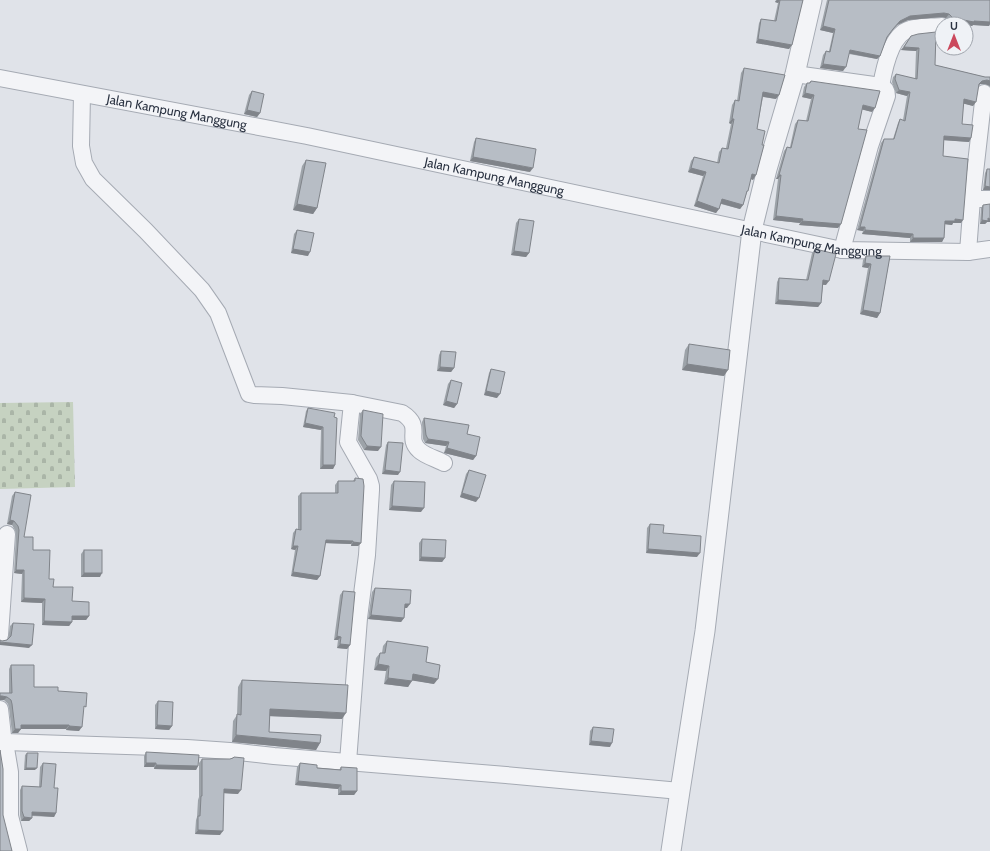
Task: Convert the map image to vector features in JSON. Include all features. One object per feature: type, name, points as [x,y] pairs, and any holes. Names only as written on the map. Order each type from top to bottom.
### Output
[{"type":"street","points":[[672,851],[680,791],[706,630],[752,230],[767,169],[795,74],[812,0]]},
{"type":"street","points":[[881,86],[885,65],[890,51],[904,32],[911,28],[934,27]]},
{"type":"street","points":[[795,74],[881,86],[886,89],[887,96],[870,146],[842,250]]},
{"type":"street","name":"Jalan Kampung Manggung","points":[[0,78],[307,136],[842,250],[968,252],[990,249]]},
{"type":"street","points":[[968,252],[972,199],[984,93]]},
{"type":"street","points":[[82,94],[81,146],[84,163],[93,179],[146,231],[202,290],[218,313],[249,394],[352,403],[402,413],[414,423],[414,441],[420,452],[444,463]]},
{"type":"street","points":[[972,199],[990,199]]},
{"type":"street","points":[[348,762],[359,618],[367,555],[372,490],[369,479],[348,442],[352,403]]},
{"type":"street","points":[[0,635],[7,534]]},
{"type":"street","points":[[0,709],[1,728],[5,742],[5,771],[10,816],[19,851]]},
{"type":"street","points":[[5,742],[188,748],[680,791]]},
{"type":"green space","points":[[73,402],[75,487],[0,489],[0,403]]},
{"type":"building","points":[[780,0],[803,0],[792,45],[758,39],[761,19],[776,21]]},
{"type":"building","points":[[829,0],[990,0],[990,22],[974,21],[974,16],[951,16],[944,13],[910,16],[900,21],[887,37],[880,56],[850,50],[846,67],[823,64],[826,51],[830,52],[835,29],[823,26]]},
{"type":"building","points":[[934,32],[935,65],[990,77],[990,81],[982,81],[979,84],[976,102],[964,99],[962,124],[973,125],[971,138],[944,136],[943,156],[968,159],[963,220],[955,219],[955,221],[945,221],[944,238],[913,238],[913,234],[865,230],[865,227],[860,227],[884,139],[894,139],[900,119],[905,121],[910,92],[899,90],[895,79],[896,74],[917,79],[919,48],[904,47],[911,36]]},
{"type":"building","points":[[744,68],[785,75],[779,95],[763,92],[757,129],[765,131],[762,145],[764,145],[756,175],[752,174],[743,205],[722,199],[719,209],[697,201],[706,172],[691,168],[694,157],[719,163],[722,148],[728,149],[734,119],[732,119],[735,100],[739,101]]},
{"type":"building","points":[[811,81],[880,91],[875,108],[863,105],[858,129],[867,130],[841,224],[802,221],[803,219],[776,216],[781,175],[779,175],[787,147],[791,148],[798,120],[808,121],[814,95],[805,93],[807,83],[810,83]]},
{"type":"building","points":[[252,91],[264,94],[260,113],[247,110]]},
{"type":"building","points":[[476,138],[536,149],[533,168],[473,157]]},
{"type":"building","points":[[306,160],[326,163],[317,208],[297,204]]},
{"type":"building","points":[[987,169],[990,169],[990,187],[985,186]]},
{"type":"building","points":[[990,204],[990,219],[988,218],[988,221],[982,220],[983,205]]},
{"type":"building","points":[[519,219],[534,221],[529,253],[514,251]]},
{"type":"building","points":[[297,230],[314,233],[310,252],[293,249]]},
{"type":"building","points":[[815,249],[836,254],[829,281],[823,280],[821,303],[778,300],[779,278],[808,280]]},
{"type":"building","points":[[866,256],[890,256],[880,313],[863,310],[871,264],[865,263]]},
{"type":"building","points":[[689,344],[730,350],[728,370],[687,364]]},
{"type":"building","points":[[441,351],[456,352],[454,368],[440,367]]},
{"type":"building","points":[[491,369],[505,372],[500,394],[486,391]]},
{"type":"building","points":[[451,380],[462,383],[457,404],[446,401]]},
{"type":"building","points":[[308,408],[335,413],[334,417],[337,418],[335,465],[323,465],[323,427],[305,423]]},
{"type":"building","points":[[363,410],[383,414],[381,447],[367,446],[361,436]]},
{"type":"building","points":[[424,418],[469,425],[467,434],[480,437],[476,456],[447,448],[449,442],[428,439],[426,435]]},
{"type":"building","points":[[388,442],[403,443],[400,472],[385,470]]},
{"type":"building","points":[[469,470],[486,475],[479,498],[462,493]]},
{"type":"building","points":[[355,478],[363,479],[364,486],[361,543],[353,541],[326,540],[320,576],[293,572],[298,546],[293,546],[296,529],[301,530],[301,493],[338,493],[338,481],[355,481]]},
{"type":"building","points":[[394,481],[425,482],[424,508],[392,506]]},
{"type":"building","points":[[15,492],[31,495],[24,537],[33,537],[33,550],[50,550],[49,579],[54,579],[53,587],[73,587],[72,601],[89,602],[89,616],[72,616],[72,622],[44,621],[45,599],[24,598],[24,570],[16,570],[19,530],[14,521],[10,520]]},
{"type":"building","points":[[650,524],[664,525],[663,533],[701,536],[700,553],[648,549]]},
{"type":"building","points":[[422,539],[446,540],[445,558],[421,557]]},
{"type":"building","points":[[84,550],[102,550],[102,573],[84,573]]},
{"type":"building","points":[[375,588],[411,590],[410,604],[405,604],[404,618],[371,615]]},
{"type":"building","points":[[343,591],[355,592],[350,645],[340,644],[341,637],[337,636]]},
{"type":"building","points":[[13,623],[34,624],[32,645],[0,642],[0,640],[7,640],[11,636]]},
{"type":"building","points":[[387,641],[428,647],[426,662],[440,665],[438,679],[413,674],[412,681],[388,678],[389,666],[378,664],[380,653],[385,653]]},
{"type":"building","points":[[11,665],[34,665],[34,687],[58,687],[58,691],[87,693],[82,727],[69,725],[21,725],[21,729],[15,729],[11,700],[7,697],[0,696],[0,693],[12,693]]},
{"type":"building","points":[[242,680],[348,685],[346,713],[270,709],[269,732],[321,735],[320,743],[236,735],[237,714],[241,715]]},
{"type":"building","points":[[158,701],[173,702],[172,726],[157,725]]},
{"type":"building","points":[[593,727],[614,729],[612,743],[591,741]]},
{"type":"building","points":[[0,750],[3,769],[3,815],[12,851],[0,851]]},
{"type":"building","points":[[146,752],[199,755],[198,766],[156,765],[156,763],[146,763]]},
{"type":"building","points":[[27,753],[38,753],[37,768],[26,768]]},
{"type":"building","points":[[234,757],[244,758],[241,790],[224,789],[223,831],[198,830],[198,816],[200,816],[202,796],[202,759],[230,759]]},
{"type":"building","points":[[43,763],[56,764],[54,788],[58,788],[56,813],[32,812],[32,818],[24,817],[22,811],[22,786],[41,787]]},
{"type":"building","points":[[300,763],[317,765],[317,768],[341,770],[341,767],[357,768],[357,791],[341,791],[341,785],[298,781]]}]
